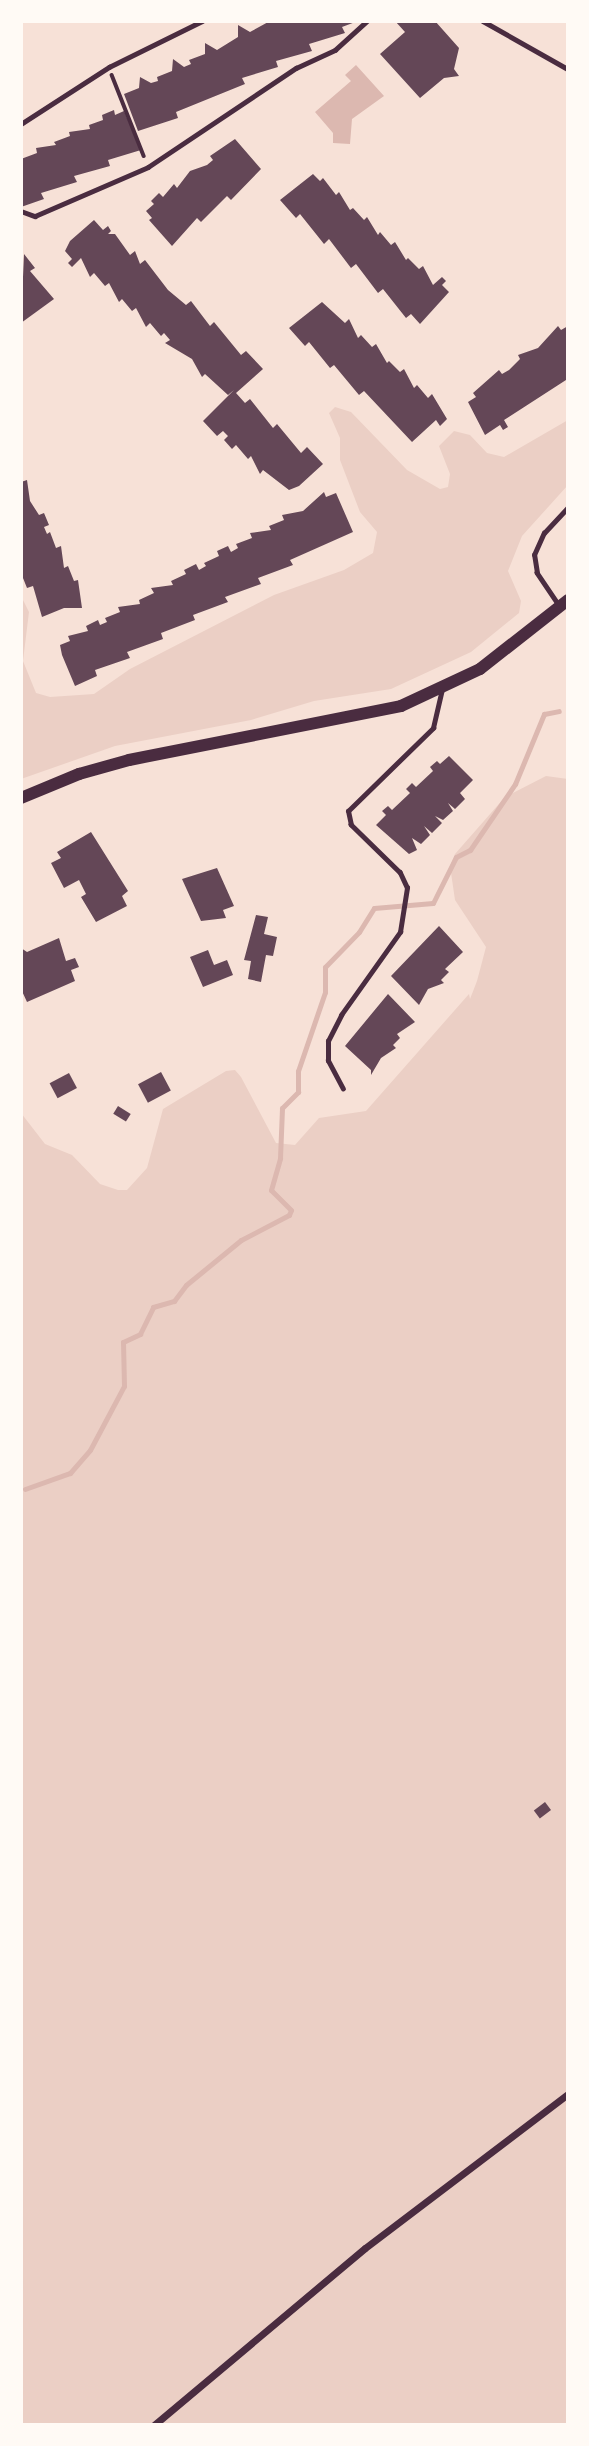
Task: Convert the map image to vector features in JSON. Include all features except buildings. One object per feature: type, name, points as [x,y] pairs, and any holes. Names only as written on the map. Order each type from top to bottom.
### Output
[{"type":"main road","points":[[21,798],[102,767],[378,712],[442,689],[496,658],[564,603]]},
{"type":"street","points":[[154,2425],[375,2240],[568,2094]]},
{"type":"lane","points":[[21,124],[109,67],[202,21]]},
{"type":"lane","points":[[21,211],[36,216],[148,167],[296,68],[335,50],[367,21]]},
{"type":"lane","points":[[483,21],[568,69]]},
{"type":"lane","points":[[564,603],[537,573],[534,555],[544,533],[568,507]]},
{"type":"lane","points":[[344,1089],[328,1060],[332,1030],[405,919],[407,888],[400,873],[351,825],[348,811],[433,728],[442,689]]},
{"type":"path","points":[[109,67],[148,167]]},
{"type":"shaded area","points":[[356,65],[384,96],[352,119],[350,144],[333,143],[333,133],[315,112],[351,81],[345,75]]},
{"type":"shaded area","points":[[335,407],[351,412],[407,470],[440,489],[448,487],[450,474],[439,446],[454,431],[470,435],[487,453],[504,457],[568,420],[568,485],[522,536],[508,571],[521,601],[519,613],[471,652],[391,689],[314,701],[251,720],[115,746],[21,779],[21,596],[29,612],[23,661],[36,693],[50,697],[94,694],[130,669],[274,595],[344,570],[373,553],[377,532],[360,512],[340,460],[340,438],[329,413]]},
{"type":"shaded area","points":[[546,776],[568,779],[568,2425],[21,2425],[21,1113],[45,1144],[72,1155],[100,1184],[127,1190],[147,1168],[163,1109],[226,1071],[235,1070],[241,1077],[276,1143],[295,1145],[319,1118],[366,1111],[469,994],[470,999],[477,981],[486,947],[455,900],[450,866],[455,854],[505,797]]},
{"type":"waterway","points":[[25,1489],[70,1473],[90,1450],[124,1386],[123,1342],[140,1334],[153,1307],[174,1301],[186,1285],[241,1240],[289,1215],[291,1210],[271,1190],[280,1158],[282,1108],[298,1092],[298,1071],[325,992],[325,967],[359,932],[374,908],[433,903],[456,857],[470,850],[515,784],[544,714],[559,711]]}]
